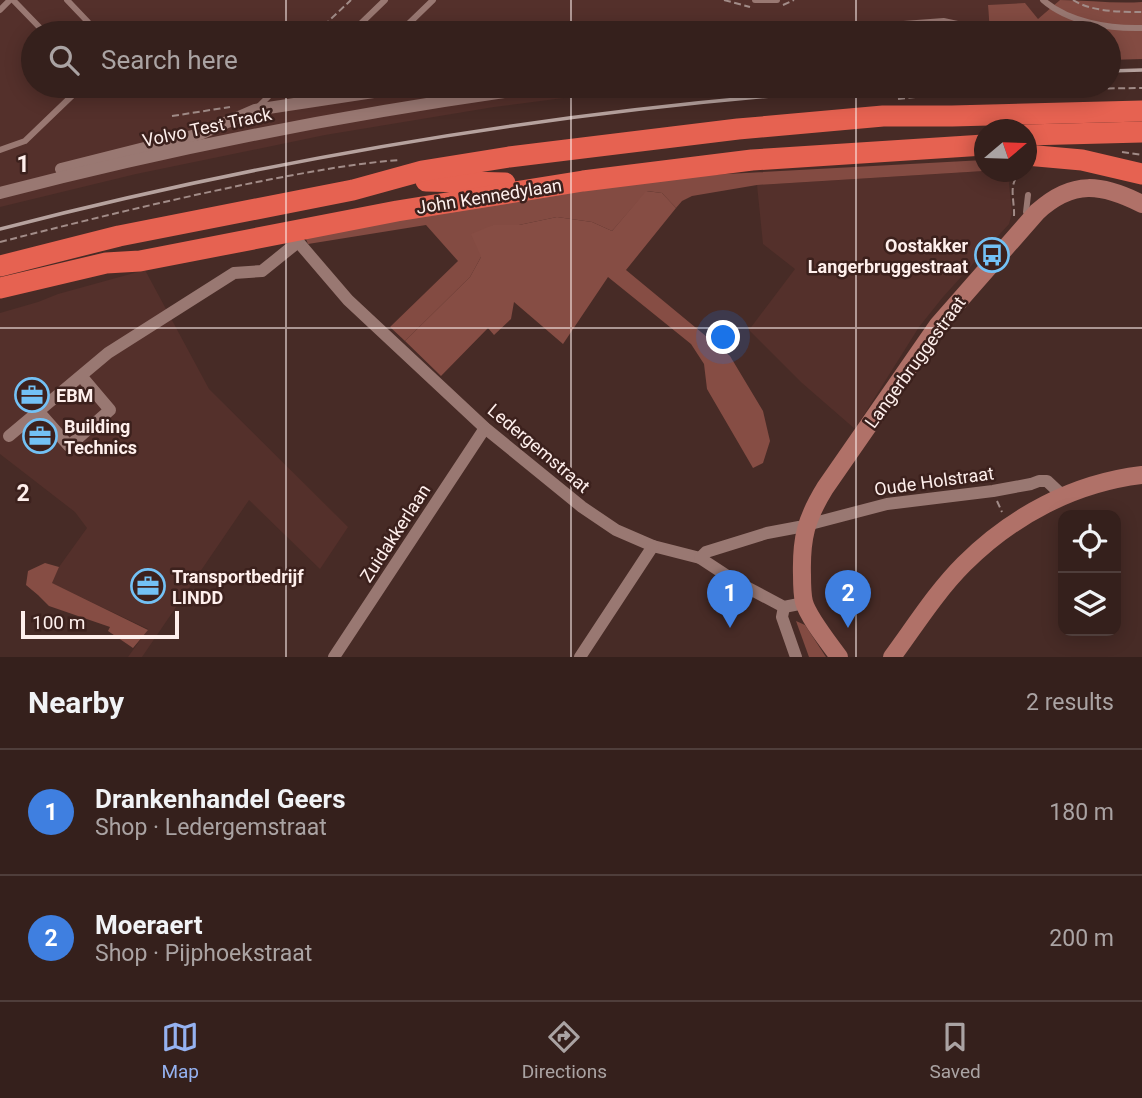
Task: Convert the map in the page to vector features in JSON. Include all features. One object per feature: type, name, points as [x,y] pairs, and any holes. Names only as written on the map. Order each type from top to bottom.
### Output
[{"type":"highway","points":[[883,116],[946,104],[1142,98]]},
{"type":"highway","name":"John Kennedylaan","points":[[353,190],[422,171],[509,157],[737,129],[883,116],[1142,111]]},
{"type":"highway","points":[[1037,135],[1142,132]]},
{"type":"highway","name":"John Kennedylaan","points":[[0,267],[119,236],[353,190],[414,182],[514,182],[625,166],[733,155],[974,138]]},
{"type":"highway","points":[[1037,144],[1142,143]]},
{"type":"highway","name":"John Kennedylaan","points":[[0,288],[106,263],[140,261],[397,211],[583,181],[752,160],[974,146]]},
{"type":"highway","points":[[583,181],[648,179],[782,165],[974,156]]},
{"type":"highway","points":[[1037,156],[1083,160],[1142,174]]},
{"type":"street","name":"Volvo Test Track","points":[[0,185],[200,134],[255,110],[334,98]]},
{"type":"street","name":"Volvo Test Track","points":[[0,193],[275,131],[470,98]]},
{"type":"street","name":"Langerbruggestraat","points":[[804,603],[802,553],[806,525],[814,505],[938,325],[1024,222],[1052,198],[1083,188],[1103,189],[1142,204]]},
{"type":"street","name":"Ledergemstraat","points":[[9,436],[108,354],[234,273],[262,271],[296,240],[348,300],[485,428],[582,507],[617,530],[653,546],[699,558],[735,581],[785,607]]},
{"type":"street","points":[[39,412],[69,446],[110,410],[82,377]]},
{"type":"street","name":"Zuidakkerlaan","points":[[334,657],[485,428]]},
{"type":"street","points":[[892,657],[932,600],[993,537],[1032,510],[1063,496],[1108,481],[1142,475]]},
{"type":"street","name":"Oude Holstraat","points":[[806,525],[887,504],[993,491],[1039,481],[1048,481],[1063,496]]},
{"type":"street","points":[[699,558],[706,551],[806,525]]},
{"type":"street","points":[[580,657],[653,546]]},
{"type":"street","points":[[796,657],[782,617],[785,607],[804,603],[839,657]]},
{"type":"lane","points":[[0,10],[11,0],[33,21]]},
{"type":"lane","points":[[67,0],[87,21]]},
{"type":"lane","points":[[363,21],[385,0]]},
{"type":"lane","points":[[411,21],[433,0]]},
{"type":"lane","points":[[755,0],[777,0]]},
{"type":"lane","points":[[1043,0],[1054,9],[1085,21]]},
{"type":"lane","points":[[1121,28],[1142,29]]},
{"type":"lane","points":[[0,150],[25,141],[70,98]]},
{"type":"lane","points":[[255,110],[267,98]]},
{"type":"lane","points":[[1024,222],[1028,195]]},
{"type":"path","points":[[329,21],[351,0]]},
{"type":"path","points":[[1073,0],[1079,4],[1116,12],[1142,12]]},
{"type":"path","points":[[1121,88],[1142,88]]},
{"type":"path","points":[[172,116],[235,107]]},
{"type":"path","points":[[1115,153],[1132,152],[1142,155]]},
{"type":"path","points":[[1014,182],[1014,211],[1024,222]]},
{"type":"path","points":[[993,491],[1010,525]]},
{"type":"shaded area","points":[[0,0],[1060,0],[1038,20],[988,5],[989,21],[21,21],[21,98],[563,98],[325,135],[136,174],[0,207]]},
{"type":"shaded area","points":[[1060,0],[1142,2],[1142,59],[1121,60],[1121,21],[989,21],[988,5],[1025,3],[1038,19]]},
{"type":"shaded area","points":[[974,161],[974,172],[757,185],[692,196],[676,208],[662,193],[647,191],[612,231],[592,222],[557,217],[519,225],[493,225],[470,277],[405,341],[390,327],[458,261],[426,225],[308,244],[304,234],[508,199],[689,176]]},
{"type":"shaded area","points":[[974,172],[974,182],[1009,182],[1012,213],[1009,224],[919,327],[855,429],[802,383],[749,330],[795,269],[763,244],[757,185]]},
{"type":"shaded area","points":[[646,191],[662,193],[676,208],[626,270],[730,356],[763,411],[770,441],[763,463],[753,468],[707,389],[704,364],[691,344],[608,277],[563,344],[514,302],[511,319],[494,335],[488,328],[441,376],[405,341],[470,277],[481,257],[471,234],[493,225],[519,225],[557,217],[592,222],[612,231]]},
{"type":"shaded area","points":[[145,270],[209,389],[348,527],[320,569],[249,500],[142,657],[128,657],[148,629],[51,583],[87,528],[75,512],[0,454],[0,313]]},
{"type":"shaded area","points":[[45,563],[59,567],[52,583],[148,630],[133,648],[108,631],[110,627],[49,606],[26,585],[28,571]]},
{"type":"shaded area","points":[[796,621],[805,625],[826,657],[809,657]]},
{"type":"railway","points":[[1121,71],[1142,70]]},
{"type":"railway","points":[[0,229],[112,201],[338,154],[566,118],[754,98]]},
{"type":"place","name":"Oostakker Langerbruggestraat","points":[[992,255]]},
{"type":"place","name":"EBM","points":[[32,395]]},
{"type":"place","name":"Building Technics","points":[[40,436]]},
{"type":"place","name":"Transportbedrijf LINDD","points":[[148,586]]},
{"type":"place","name":"Drankenhandel Geers","points":[[730,628]]},
{"type":"place","name":"Moeraert","points":[[848,628]]}]
